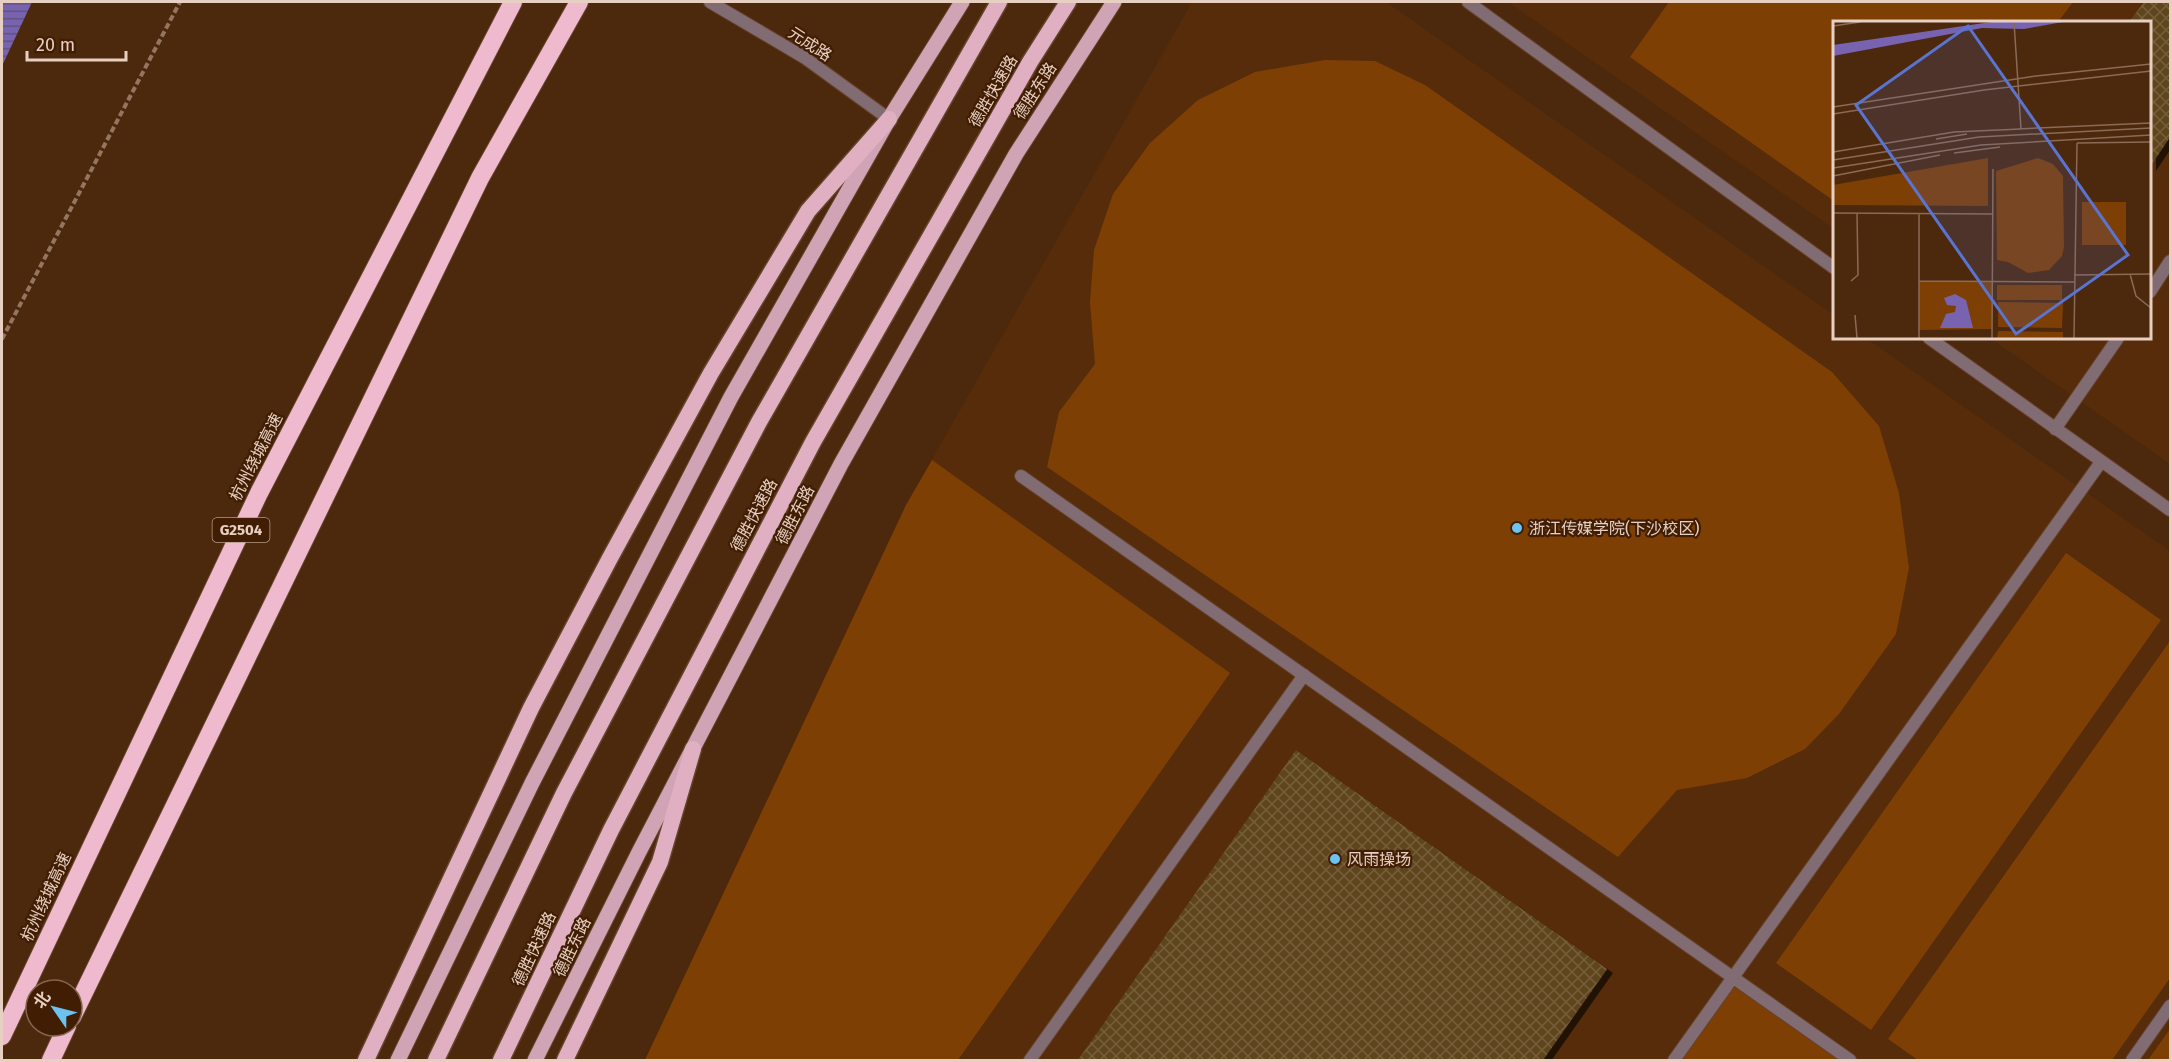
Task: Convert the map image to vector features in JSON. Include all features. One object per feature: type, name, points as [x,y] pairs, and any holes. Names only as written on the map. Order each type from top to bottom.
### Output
[{"type":"highway","name":"杭州绕城高速","points":[[2,1036],[259,493],[513,2]]},
{"type":"highway","points":[[84,992],[480,178],[579,2]]},
{"type":"highway","points":[[436,1060],[564,793],[754,433],[999,2]]},
{"type":"highway","name":"德胜快速路","points":[[501,1060],[611,830],[807,453],[1030,62],[1068,2]]},
{"type":"highway","points":[[366,1060],[531,708],[711,373],[808,211],[890,119]]},
{"type":"highway","points":[[565,1060],[660,862],[693,749]]},
{"type":"highway","points":[[51,1060],[61,1038]]},
{"type":"main road","points":[[398,1060],[537,772],[731,397],[890,119],[962,2]]},
{"type":"main road","name":"德胜东路","points":[[535,1060],[634,863],[842,464],[1004,175],[1114,2]]},
{"type":"street","name":"元成路","points":[[710,2],[805,58],[890,119]]},
{"type":"street","points":[[1468,2],[1833,267]]},
{"type":"street","points":[[2151,290],[2170,261]]},
{"type":"street","points":[[1930,339],[2170,510]]},
{"type":"street","points":[[2055,429],[2117,339]]},
{"type":"street","points":[[1674,1060],[2101,462]]},
{"type":"street","points":[[1021,476],[1850,1060]]},
{"type":"street","points":[[1030,1060],[1304,675]]},
{"type":"street","points":[[2132,1060],[2170,1006]]},
{"type":"path","points":[[2,339],[180,2]]},
{"type":"shaded area","points":[[2,2],[32,2],[2,66]]},
{"type":"shaded area","name":"浙江传媒学院(下沙校区)","points":[[1192,2],[1386,2],[1833,314],[1833,339],[1867,339],[2170,551],[2170,1060],[645,1060],[906,505]]},
{"type":"shaded area","points":[[1508,2],[2170,2],[2170,464],[1991,339],[2151,339],[2151,21],[1833,21],[1833,228]]},
{"type":"shaded area","points":[[1669,2],[2073,2],[2059,21],[1833,21],[1833,200],[1630,57]]},
{"type":"shaded area","points":[[1325,60],[1375,61],[1425,85],[1832,372],[1879,426],[1899,493],[1909,568],[1896,634],[1839,714],[1805,749],[1747,778],[1677,790],[1618,857],[1047,467],[1059,412],[1095,364],[1090,302],[1094,250],[1113,194],[1150,143],[1198,100],[1255,72]]},
{"type":"shaded area","points":[[932,460],[1230,673],[958,1060],[645,1060],[906,505]]},
{"type":"shaded area","points":[[2066,553],[2161,620],[1871,1030],[1776,963]]},
{"type":"shaded area","points":[[2170,641],[2170,978],[2112,1060],[1918,1060],[1888,1039]]},
{"type":"shaded area","points":[[1732,978],[1850,1060],[1674,1060]]},
{"type":"shaded area","points":[[2170,1029],[2170,1060],[2148,1060]]},
{"type":"building","points":[[2144,2],[2170,2],[2170,137],[2151,166],[2151,21],[2130,21]]},
{"type":"building","name":"风雨操场","points":[[1296,750],[1607,969],[1543,1060],[1078,1060]]},
{"type":"place","name":"浙江传媒学院(下沙校区)","points":[[1517,528]]},
{"type":"place","name":"风雨操场","points":[[1335,859]]}]
